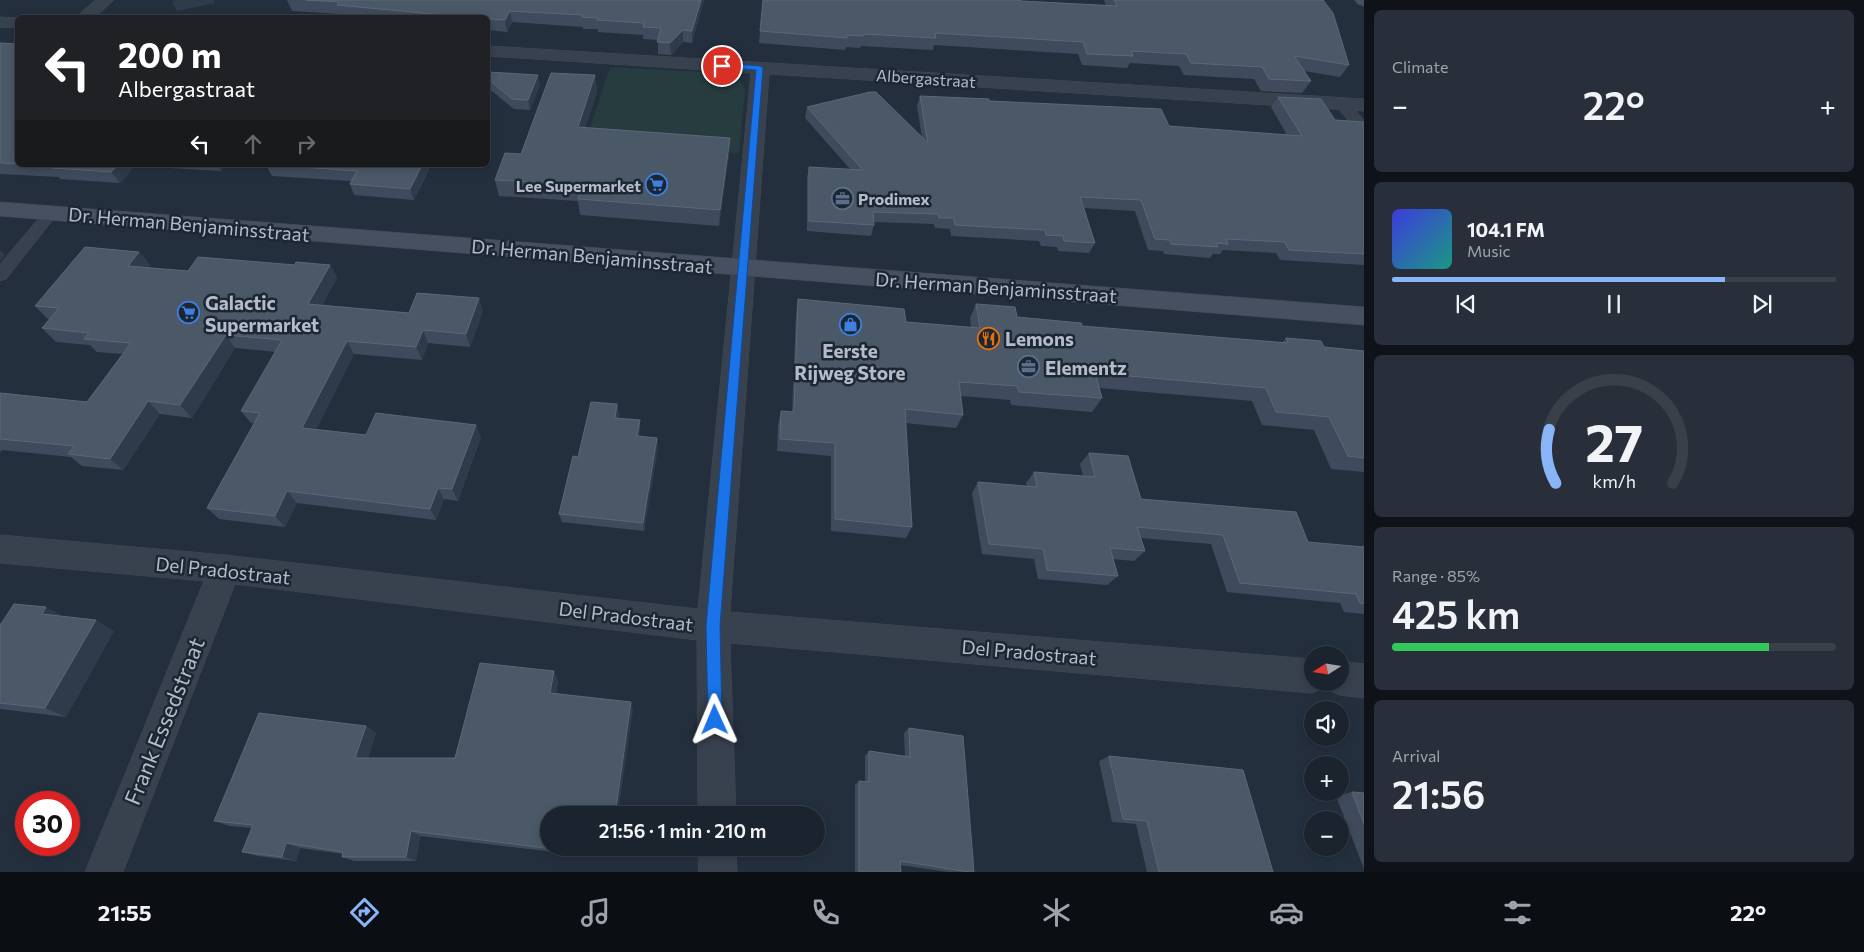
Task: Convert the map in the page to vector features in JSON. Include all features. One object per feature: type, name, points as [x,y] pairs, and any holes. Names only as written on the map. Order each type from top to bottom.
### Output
[{"type":"street","points":[[87,15],[106,0]]},
{"type":"street","points":[[0,22],[15,23]]},
{"type":"street","name":"Albergastraat","points":[[490,51],[1364,105]]},
{"type":"street","points":[[717,806],[713,626],[760,68]]},
{"type":"street","name":"Dr. Herman Benjaminsstraat","points":[[0,209],[1364,316]]},
{"type":"street","name":"Del Pradostraat","points":[[0,549],[225,569],[713,626],[1304,675]]},
{"type":"street","name":"Frank Essedstraat","points":[[104,872],[225,569]]},
{"type":"street","points":[[1349,679],[1364,681]]},
{"type":"street","points":[[717,856],[718,872]]},
{"type":"lane","points":[[1342,104],[1354,120],[1364,126]]},
{"type":"lane","points":[[0,275],[51,213]]},
{"type":"green space","points":[[610,67],[723,73],[737,78],[742,83],[745,91],[739,153],[586,141]]},
{"type":"building","points":[[306,0],[701,0],[692,31],[683,30],[670,43],[657,42],[661,28],[643,27],[644,23],[597,20],[598,18],[582,17],[583,15],[510,11],[505,20],[490,19],[490,15],[444,15],[337,5],[339,2]]},
{"type":"building","points":[[763,0],[1020,0],[1117,6],[1114,0],[1323,0],[1333,13],[1349,65],[1294,56],[1311,81],[1269,79],[1262,67],[1191,63],[1186,54],[1131,51],[1133,56],[1087,54],[1083,42],[935,33],[936,38],[863,34],[863,36],[847,35],[847,38],[760,31]]},
{"type":"building","points":[[0,43],[15,44],[15,164],[0,163]]},
{"type":"building","points":[[490,72],[538,75],[528,100],[512,99],[490,81]]},
{"type":"building","points":[[551,73],[595,75],[578,127],[730,138],[720,210],[578,199],[582,185],[495,180],[505,153],[521,154]]},
{"type":"building","points":[[876,92],[928,143],[920,96],[1161,109],[1169,126],[1302,136],[1278,97],[1321,99],[1335,120],[1364,122],[1364,254],[1289,250],[1285,242],[1226,239],[1228,244],[1216,243],[1218,247],[1171,244],[1170,240],[1155,239],[1141,200],[1080,197],[1095,243],[1064,241],[1063,236],[1046,235],[1045,230],[955,225],[954,218],[939,218],[938,214],[873,212],[874,225],[809,221],[809,167],[863,170],[807,107]]},
{"type":"building","points":[[52,167],[116,167],[111,172]]},
{"type":"building","points":[[300,167],[421,167],[410,189],[350,184],[357,171]]},
{"type":"building","points":[[85,247],[139,252],[128,266],[188,271],[198,257],[295,265],[296,262],[330,265],[308,304],[409,313],[417,293],[479,298],[466,334],[423,330],[416,347],[347,341],[302,428],[366,435],[376,413],[476,425],[452,489],[438,488],[430,509],[287,491],[275,516],[207,508],[260,413],[241,411],[282,340],[226,335],[180,405],[148,401],[110,459],[68,454],[74,446],[0,439],[0,393],[87,402],[131,343],[84,339],[89,333],[42,328],[59,308],[35,306]]},
{"type":"building","points":[[798,299],[904,309],[906,322],[980,328],[976,304],[1015,307],[1017,317],[1081,323],[1082,326],[1288,343],[1286,338],[1321,341],[1324,347],[1364,351],[1364,458],[1348,456],[1329,417],[1276,412],[1266,388],[1095,373],[1102,398],[1019,392],[1017,386],[959,382],[963,415],[905,409],[912,527],[835,519],[835,443],[780,439],[781,411],[794,412]]},
{"type":"building","points":[[591,402],[617,404],[615,418],[640,420],[637,436],[657,438],[643,523],[559,514],[573,456],[578,457]]},
{"type":"building","points":[[1089,453],[1128,456],[1141,499],[1296,512],[1308,542],[1364,547],[1364,604],[1360,603],[1356,594],[1240,583],[1223,535],[1137,527],[1145,551],[1110,548],[1118,576],[1047,570],[1043,549],[989,544],[978,482],[1037,487],[1034,472],[1095,477]]},
{"type":"building","points":[[14,604],[46,607],[42,614],[96,620],[45,708],[0,703],[0,624]]},
{"type":"building","points":[[480,663],[554,671],[550,693],[631,702],[616,806],[540,806],[540,847],[411,831],[406,857],[342,857],[343,852],[286,843],[282,857],[242,852],[253,825],[214,821],[259,713],[366,726],[355,758],[455,758]]},
{"type":"building","points":[[909,728],[963,736],[974,872],[900,861],[901,872],[859,872],[859,781],[869,782],[869,751],[910,757]]},
{"type":"building","points":[[1109,756],[1243,770],[1273,872],[1159,872],[1147,821],[1123,819]]},
{"type":"building","points":[[1352,792],[1364,793],[1364,824]]},
{"type":"place","name":"Lee Supermarket","points":[[657,185]]},
{"type":"place","name":"Prodimex","points":[[842,198]]},
{"type":"place","name":"Galactic Supermarket","points":[[189,313]]},
{"type":"place","name":"Eerste Rijweg Store","points":[[850,324]]},
{"type":"place","name":"Lemons","points":[[989,338]]},
{"type":"place","name":"Elementz","points":[[1029,367]]},
{"type":"route","points":[[715,720],[713,626],[760,68],[722,66]]}]
